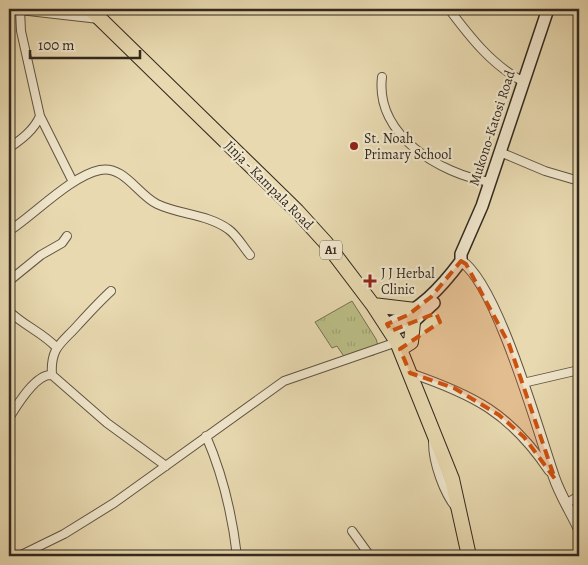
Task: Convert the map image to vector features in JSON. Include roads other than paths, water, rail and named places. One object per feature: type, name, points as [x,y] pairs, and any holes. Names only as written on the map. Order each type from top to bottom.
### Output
[{"type":"highway","name":"Jinja - Kampala Road","points":[[90,9],[297,211],[326,243],[373,305],[394,337],[433,428],[452,479],[462,515],[469,556]]},
{"type":"highway","points":[[373,305],[414,316],[411,342],[394,337]]},
{"type":"main road","name":"Mukono-Katosi Road","points":[[394,337],[414,316],[452,285],[463,260],[522,81],[548,9]]},
{"type":"street","points":[[73,182],[40,116],[16,9],[101,19]]},
{"type":"street","points":[[449,9],[479,48],[499,67],[522,81]]},
{"type":"street","points":[[382,77],[380,94],[383,107],[411,144],[425,157],[451,172],[490,182]]},
{"type":"street","points":[[9,148],[22,139],[36,124],[40,116]]},
{"type":"street","points":[[500,152],[545,171],[579,181]]},
{"type":"street","points":[[9,231],[30,218],[73,182],[86,174],[102,169],[119,173],[156,204],[213,220],[230,230],[250,256]]},
{"type":"street","points":[[9,281],[42,255],[62,243],[66,236]]},
{"type":"street","points":[[463,260],[497,317],[523,383],[555,479],[579,528]]},
{"type":"street","points":[[52,375],[51,363],[57,348],[89,311],[112,291]]},
{"type":"street","points":[[9,311],[22,324],[35,329],[57,348]]},
{"type":"street","points":[[18,556],[64,534],[166,466],[284,380],[394,337]]},
{"type":"street","points":[[523,383],[579,370]]},
{"type":"street","points":[[410,372],[454,388],[499,415],[524,437],[555,479]]},
{"type":"street","points":[[9,418],[20,401],[38,380],[45,375],[52,375],[107,423],[166,466]]},
{"type":"street","points":[[206,436],[220,468],[228,495],[237,556]]},
{"type":"street","points":[[566,503],[579,496]]},
{"type":"street","points":[[352,531],[370,556]]},
{"type":"place","name":"St. Noah Primary School","points":[[354,146]]},
{"type":"place","name":"J J Herbal Clinic","points":[[370,281]]}]
